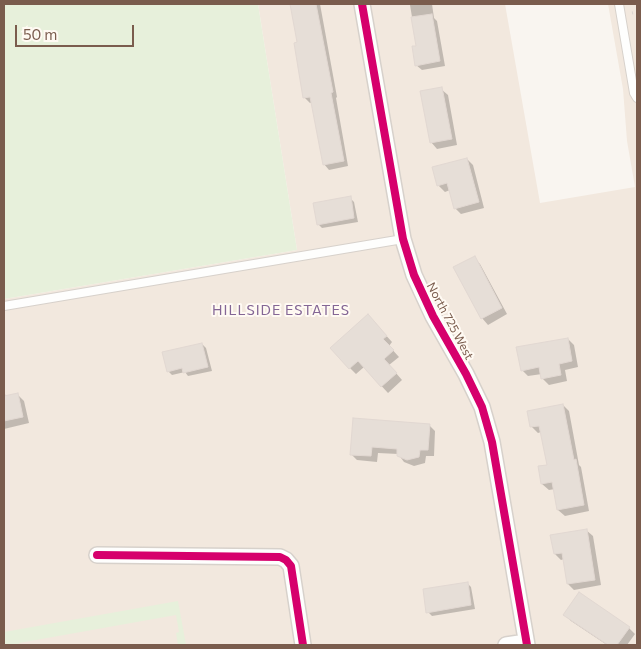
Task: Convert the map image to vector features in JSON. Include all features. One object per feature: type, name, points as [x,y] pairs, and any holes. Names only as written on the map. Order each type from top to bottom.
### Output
[{"type":"street","name":"North 725 West","points":[[362,4],[403,239],[414,275],[432,316],[466,374],[482,407],[492,442],[526,643]]},
{"type":"street","points":[[97,555],[280,557],[286,560],[290,566],[303,645]]},
{"type":"street","points":[[506,645],[526,643]]},
{"type":"lane","points":[[619,4],[634,93],[637,98]]},
{"type":"lane","points":[[4,306],[403,239]]},
{"type":"path","points":[[632,13],[637,12]]},
{"type":"shaded area","points":[[258,4],[505,4],[540,203],[635,187],[627,141],[623,89],[608,4],[637,4],[637,645],[4,645],[4,299],[297,250]]},
{"type":"green space","points":[[4,4],[258,4],[297,250],[4,299]]},
{"type":"green space","points":[[178,601],[186,645],[178,645],[176,633],[179,632],[176,615],[19,643],[19,645],[4,645],[4,632]]},
{"type":"building","points":[[290,4],[316,4],[344,161],[323,165],[310,97],[303,98],[294,43],[297,42]]},
{"type":"building","points":[[432,14],[440,61],[415,66],[412,46],[416,46],[411,17]]},
{"type":"building","points":[[442,87],[452,139],[430,143],[420,91]]},
{"type":"building","points":[[467,158],[479,202],[454,209],[447,183],[437,186],[432,167]]},
{"type":"building","points":[[351,196],[354,218],[317,225],[313,203]]},
{"type":"building","points":[[475,256],[502,308],[481,319],[453,267]]},
{"type":"building","points":[[368,314],[387,336],[383,339],[394,350],[384,359],[397,373],[381,387],[358,361],[349,369],[330,348]]},
{"type":"building","points":[[568,338],[572,361],[559,364],[561,375],[541,379],[539,367],[521,371],[516,347]]},
{"type":"building","points":[[202,343],[208,367],[183,373],[182,368],[167,372],[162,352]]},
{"type":"building","points":[[18,393],[23,417],[4,421],[4,396]]},
{"type":"building","points":[[563,404],[574,460],[576,459],[584,505],[557,510],[552,482],[541,484],[538,466],[547,465],[539,426],[530,427],[527,411]]},
{"type":"building","points":[[353,418],[430,424],[428,450],[420,450],[419,457],[407,460],[397,456],[397,449],[372,447],[371,456],[350,455]]},
{"type":"building","points":[[587,529],[595,580],[567,584],[562,553],[554,554],[550,535]]},
{"type":"building","points":[[468,582],[471,605],[426,613],[423,589]]},
{"type":"building","points":[[579,592],[630,627],[617,645],[608,645],[563,615]]},
{"type":"cycle path","points":[[362,4],[403,239],[414,275],[433,316],[466,374],[482,407],[492,442],[527,645]]},
{"type":"cycle path","points":[[97,555],[280,557],[291,566],[303,645]]},
{"type":"district","name":"HILLSIDE ESTATES","points":[[281,310]]}]
